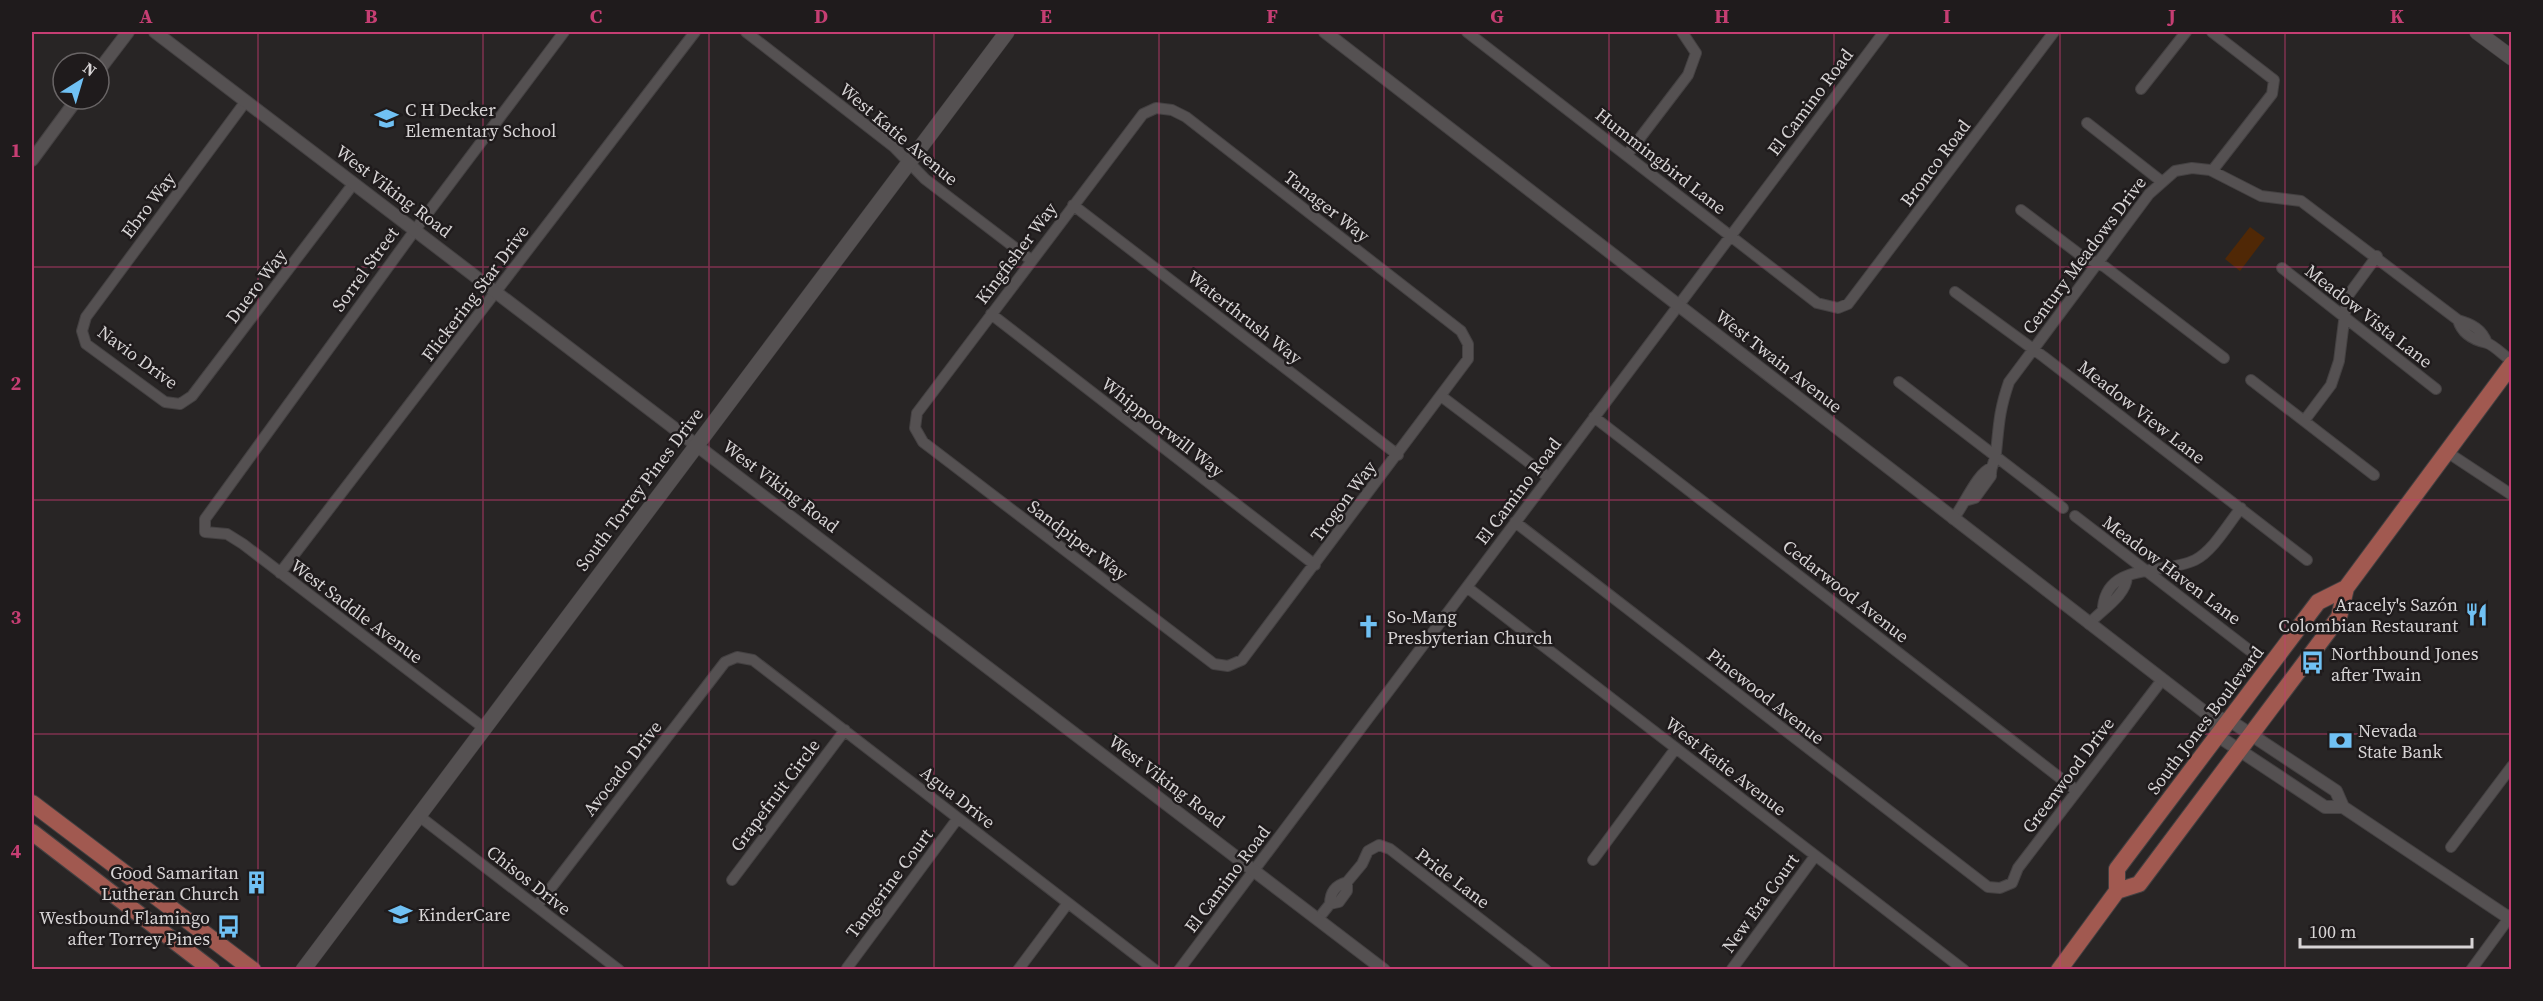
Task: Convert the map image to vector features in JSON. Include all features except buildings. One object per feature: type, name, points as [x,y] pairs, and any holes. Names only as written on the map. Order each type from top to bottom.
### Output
[{"type":"main road","name":"South Torrey Pines Drive","points":[[303,969],[1007,32]]},
{"type":"main road","points":[[2477,32],[2511,58]]},
{"type":"main road","name":"South Jones Boulevard","points":[[2117,891],[2139,884],[2251,735],[2339,617],[2346,588],[2511,363]]},
{"type":"main road","name":"South Jones Boulevard","points":[[2060,969],[2117,891],[2117,869],[2318,602],[2346,588]]},
{"type":"main road","points":[[32,803],[253,969]]},
{"type":"main road","points":[[32,817],[56,835],[95,851]]},
{"type":"main road","points":[[32,832],[212,969]]},
{"type":"street","points":[[111,54],[128,32]]},
{"type":"street","name":"West Viking Road","points":[[155,32],[1384,969]]},
{"type":"street","name":"Sorrel Street","points":[[205,532],[205,519],[211,507],[564,32]]},
{"type":"street","name":"Flickering Star Drive","points":[[280,573],[695,32]]},
{"type":"street","name":"West Katie Avenue","points":[[746,32],[894,147],[924,179],[1031,260]]},
{"type":"street","name":"West Twain Avenue","points":[[1325,32],[2211,717],[2229,720],[2336,791],[2343,807],[2510,918]]},
{"type":"street","name":"Hummingbird Lane","points":[[1467,32],[1817,303],[1838,308]]},
{"type":"street","points":[[1627,155],[1688,75],[1696,53],[1682,32]]},
{"type":"street","name":"El Camino Road","points":[[1179,969],[1468,588],[1548,477],[1884,32]]},
{"type":"street","name":"Bronco Road","points":[[1838,308],[1848,304],[2054,32]]},
{"type":"street","points":[[2141,89],[2186,32]]},
{"type":"street","points":[[2212,32],[2274,80],[2272,94],[2212,171]]},
{"type":"street","name":"Ebro Way","points":[[82,331],[86,317],[246,101]]},
{"type":"street","name":"Kingfisher Way","points":[[915,428],[917,413],[1031,260],[1143,114],[1156,108]]},
{"type":"street","name":"Tanager Way","points":[[1156,108],[1172,110],[1186,117],[1461,331],[1468,344]]},
{"type":"street","points":[[32,160],[68,111]]},
{"type":"street","points":[[2087,123],[2161,181]]},
{"type":"street","name":"Century Meadows Drive","points":[[1953,519],[1968,500],[1975,498],[1991,476],[1991,468],[1996,457],[1999,411],[2009,382],[2096,262],[2161,181],[2175,171],[2192,168],[2212,171],[2261,196],[2301,201],[2377,256],[2458,320],[2461,330],[2479,343],[2487,344],[2511,363]]},
{"type":"street","name":"Duero Way","points":[[180,404],[192,396],[354,183]]},
{"type":"street","name":"Waterthrush Way","points":[[1073,205],[1398,455]]},
{"type":"street","points":[[2021,210],[2079,254],[2096,262],[2224,358]]},
{"type":"street","points":[[2304,421],[2331,386],[2339,361],[2347,297],[2377,256]]},
{"type":"street","name":"Meadow Vista Lane","points":[[2282,268],[2436,389]]},
{"type":"street","name":"Meadow View Lane","points":[[1955,292],[2307,560]]},
{"type":"street","name":"Whippoorwill Way","points":[[991,314],[1315,565]]},
{"type":"street","name":"Navio Drive","points":[[82,331],[86,344],[165,402],[180,404]]},
{"type":"street","name":"Trogon Way","points":[[1228,666],[1242,660],[1398,455],[1468,359],[1468,344]]},
{"type":"street","points":[[2251,380],[2374,475]]},
{"type":"street","points":[[1899,382],[2063,508]]},
{"type":"street","points":[[1441,396],[1548,477]]},
{"type":"street","name":"Cedarwood Avenue","points":[[1594,417],[2077,791]]},
{"type":"street","name":"Sandpiper Way","points":[[915,428],[923,442],[1214,664],[1228,666]]},
{"type":"street","points":[[2447,452],[2511,495]]},
{"type":"street","points":[[2090,624],[2103,607],[2111,604],[2127,584],[2127,577],[2144,570],[2195,560],[2214,542],[2241,508]]},
{"type":"street","name":"Meadow Haven Lane","points":[[2075,516],[2249,650]]},
{"type":"street","name":"Pinewood Avenue","points":[[1515,522],[1976,880],[1988,887],[2000,888]]},
{"type":"street","name":"West Saddle Avenue","points":[[205,532],[227,534],[484,728]]},
{"type":"street","name":"West Katie Avenue","points":[[1468,588],[1964,969]]},
{"type":"street","name":"Agua Drive","points":[[738,657],[753,660],[1155,969]]},
{"type":"street","name":"Avocado Drive","points":[[537,906],[725,662],[738,657]]},
{"type":"street","name":"Greenwood Drive","points":[[2000,888],[2012,883],[2018,868],[2162,680]]},
{"type":"street","points":[[2211,717],[2218,736]]},
{"type":"street","name":"Grapefruit Circle","points":[[732,880],[844,730]]},
{"type":"street","name":"West Twain Avenue","points":[[2218,736],[2325,807],[2343,807]]},
{"type":"street","points":[[1593,860],[1677,748]]},
{"type":"street","points":[[2451,847],[2511,766]]},
{"type":"street","name":"Chisos Drive","points":[[419,816],[619,969]]},
{"type":"street","name":"Tangerine Court","points":[[847,968],[958,818]]},
{"type":"street","name":"Pride Lane","points":[[1318,919],[1330,904],[1339,902],[1347,891],[1347,882],[1362,864],[1368,850],[1379,845],[1390,849],[1546,969]]},
{"type":"street","name":"New Era Court","points":[[1732,969],[1815,856]]},
{"type":"street","points":[[1018,969],[1068,903]]},
{"type":"street","points":[[2471,969],[2510,918]]},
{"type":"shaded area","points":[[2250,227],[2265,238],[2240,271],[2225,259]]},
{"type":"place","name":"C H Decker Elementary School","points":[[387,119]]},
{"type":"place","name":"Aracely's Sazón Colombian Restaurant","points":[[2476,614]]},
{"type":"place","name":"So-Mang Presbyterian Church","points":[[1369,626]]},
{"type":"place","name":"Northbound Jones after Twain","points":[[2313,663]]},
{"type":"place","name":"Nevada State Bank","points":[[2340,740]]},
{"type":"place","name":"Good Samaritan Lutheran Church","points":[[257,882]]},
{"type":"place","name":"KinderCare","points":[[400,914]]},
{"type":"place","name":"Westbound Flamingo after Torrey Pines","points":[[228,927]]}]
